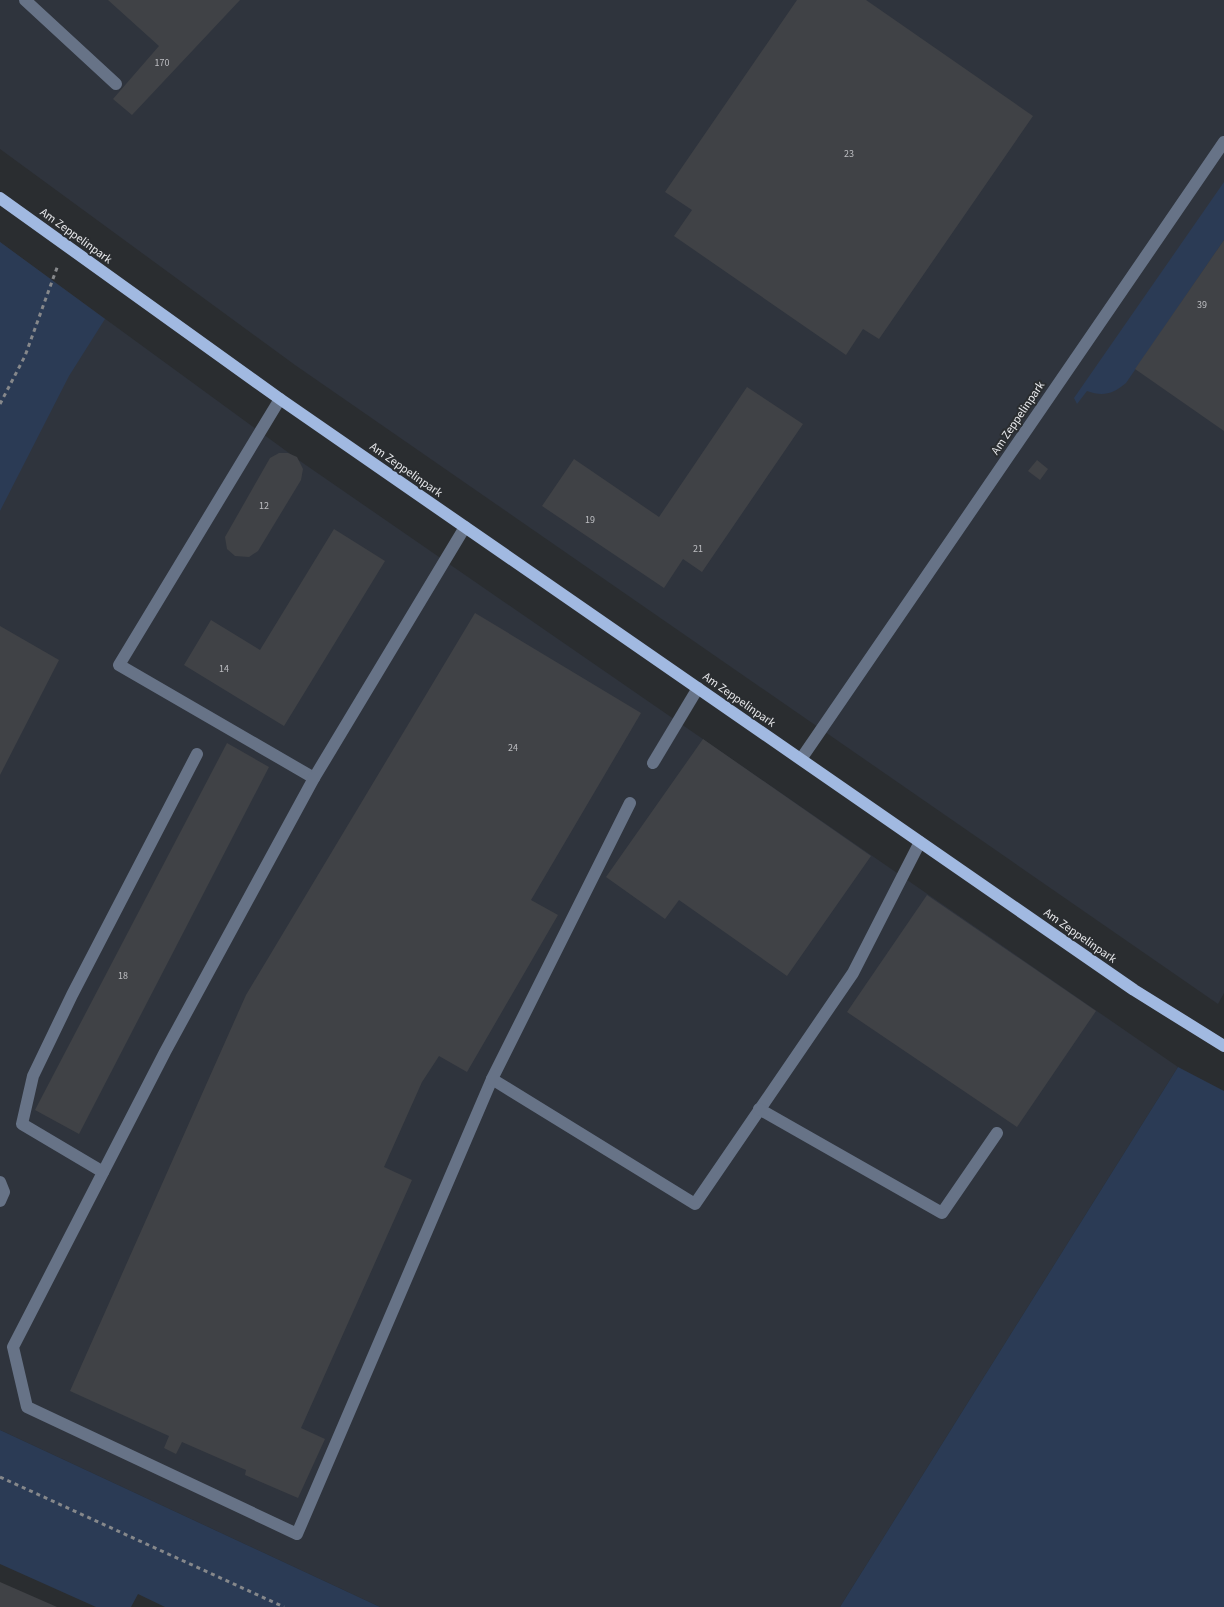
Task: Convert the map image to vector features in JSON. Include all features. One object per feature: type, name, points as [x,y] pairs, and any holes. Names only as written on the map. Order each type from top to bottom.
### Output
[{"type":"main road","name":"Am Zeppelinpark","points":[[0,198],[64,246],[280,399],[1134,990],[1224,1046]]},
{"type":"street","points":[[25,0],[116,84]]},
{"type":"street","name":"Am Zeppelinpark","points":[[801,759],[1224,142]]},
{"type":"street","points":[[280,399],[120,664],[314,778]]},
{"type":"street","points":[[466,527],[314,778],[165,1052],[13,1347],[27,1406],[297,1534],[492,1079],[630,803]]},
{"type":"street","points":[[653,764],[698,688]]},
{"type":"street","points":[[103,1172],[22,1124],[33,1076],[77,986],[197,754]]},
{"type":"street","points":[[492,1079],[695,1204],[853,973],[920,842]]},
{"type":"street","points":[[759,1109],[942,1213],[997,1134]]},
{"type":"street","points":[[0,1182],[4,1192],[0,1201]]},
{"type":"path","points":[[0,404],[25,356],[64,246]]},
{"type":"path","points":[[0,1477],[284,1607]]},
{"type":"shaded area","points":[[0,0],[1224,0],[1224,993],[1218,1004],[295,365],[0,149]]},
{"type":"shaded area","points":[[1224,182],[1224,240],[1126,383],[1117,390],[1108,393],[1098,394],[1087,391],[1077,404],[1074,398]]},
{"type":"shaded area","points":[[0,242],[300,461],[1178,1067],[840,1607],[380,1607],[0,1430]]},
{"type":"shaded area","points":[[0,242],[105,319],[69,376],[0,511]]},
{"type":"shaded area","points":[[1178,1067],[1224,1091],[1224,1607],[840,1607]]},
{"type":"shaded area","points":[[0,1430],[380,1607],[165,1607],[138,1594],[131,1607],[96,1607],[0,1564]]},
{"type":"building","points":[[108,0],[240,0],[132,115],[113,99],[159,46]]},
{"type":"building","points":[[797,0],[866,0],[1033,116],[879,339],[863,329],[846,355],[674,236],[692,210],[665,192]]},
{"type":"building","points":[[1224,240],[1224,431],[1135,369]]},
{"type":"building","points":[[747,387],[803,424],[702,572],[683,559],[664,588],[542,506],[574,459],[659,517]]},
{"type":"building","points":[[279,453],[288,453],[297,457],[303,469],[301,480],[258,551],[249,557],[235,556],[227,549],[225,537],[270,458]]},
{"type":"building","points":[[1037,460],[1048,469],[1040,480],[1028,471]]},
{"type":"building","points":[[334,529],[385,561],[284,726],[184,665],[211,620],[260,650]]},
{"type":"building","points":[[475,613],[641,713],[531,900],[558,915],[467,1072],[439,1056],[422,1082],[384,1167],[412,1180],[301,1428],[325,1439],[298,1498],[245,1475],[246,1470],[182,1442],[176,1454],[164,1448],[169,1436],[70,1391],[246,995]]},
{"type":"building","points":[[0,626],[59,660],[0,775]]},
{"type":"building","points":[[703,739],[871,856],[787,976],[679,900],[665,919],[606,877]]},
{"type":"building","points":[[227,743],[269,767],[79,1134],[35,1110]]},
{"type":"building","points":[[927,895],[1096,1011],[1017,1127],[847,1012]]},
{"type":"building","points":[[0,1582],[57,1607],[0,1607]]}]
